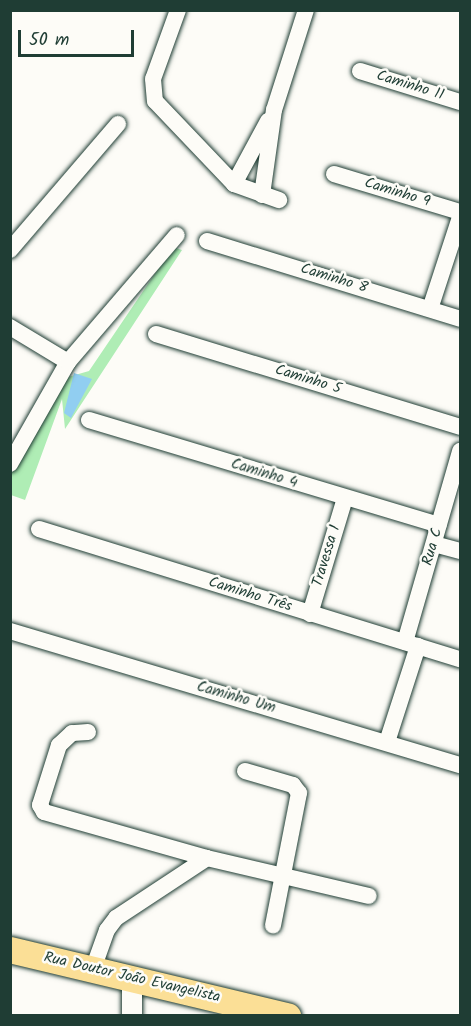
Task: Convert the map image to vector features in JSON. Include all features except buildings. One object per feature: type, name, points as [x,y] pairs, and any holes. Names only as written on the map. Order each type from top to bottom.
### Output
[{"type":"main road","name":"Rua Doutor João Evangelista","points":[[10,950],[288,1016]]},
{"type":"street","points":[[178,10],[153,79],[152,95],[234,184],[279,200]]},
{"type":"street","points":[[262,195],[274,110],[306,10]]},
{"type":"street","name":"Caminho 11","points":[[360,71],[460,102]]},
{"type":"street","points":[[234,184],[274,110]]},
{"type":"street","points":[[10,250],[118,124]]},
{"type":"street","name":"Caminho 9","points":[[334,174],[460,212]]},
{"type":"street","points":[[430,309],[460,217]]},
{"type":"street","points":[[10,464],[68,362],[177,236]]},
{"type":"street","name":"Caminho 8","points":[[207,241],[460,319]]},
{"type":"street","points":[[10,327],[68,362]]},
{"type":"street","name":"Caminho 5","points":[[156,334],[460,427]]},
{"type":"street","name":"Caminho 4","points":[[89,420],[440,525]]},
{"type":"street","name":"Rua C","points":[[387,742],[434,544],[460,451]]},
{"type":"street","name":"Travessa 1","points":[[310,614],[345,498]]},
{"type":"street","name":"Caminho Três","points":[[39,529],[460,659]]},
{"type":"street","points":[[434,544],[460,551]]},
{"type":"street","name":"Caminho Um","points":[[10,631],[460,765]]},
{"type":"street","points":[[88,732],[72,733],[59,745],[40,805],[42,811],[207,858],[369,896]]},
{"type":"street","points":[[245,771],[293,786],[299,793],[273,925]]},
{"type":"street","points":[[93,969],[107,930],[116,918],[207,858]]},
{"type":"street","points":[[132,978],[132,1016]]},
{"type":"green space","points":[[173,247],[182,250],[65,429],[62,399],[25,500],[11,495],[11,468],[61,379],[89,371]]},
{"type":"water","points":[[74,373],[92,379],[71,418],[64,413]]}]
